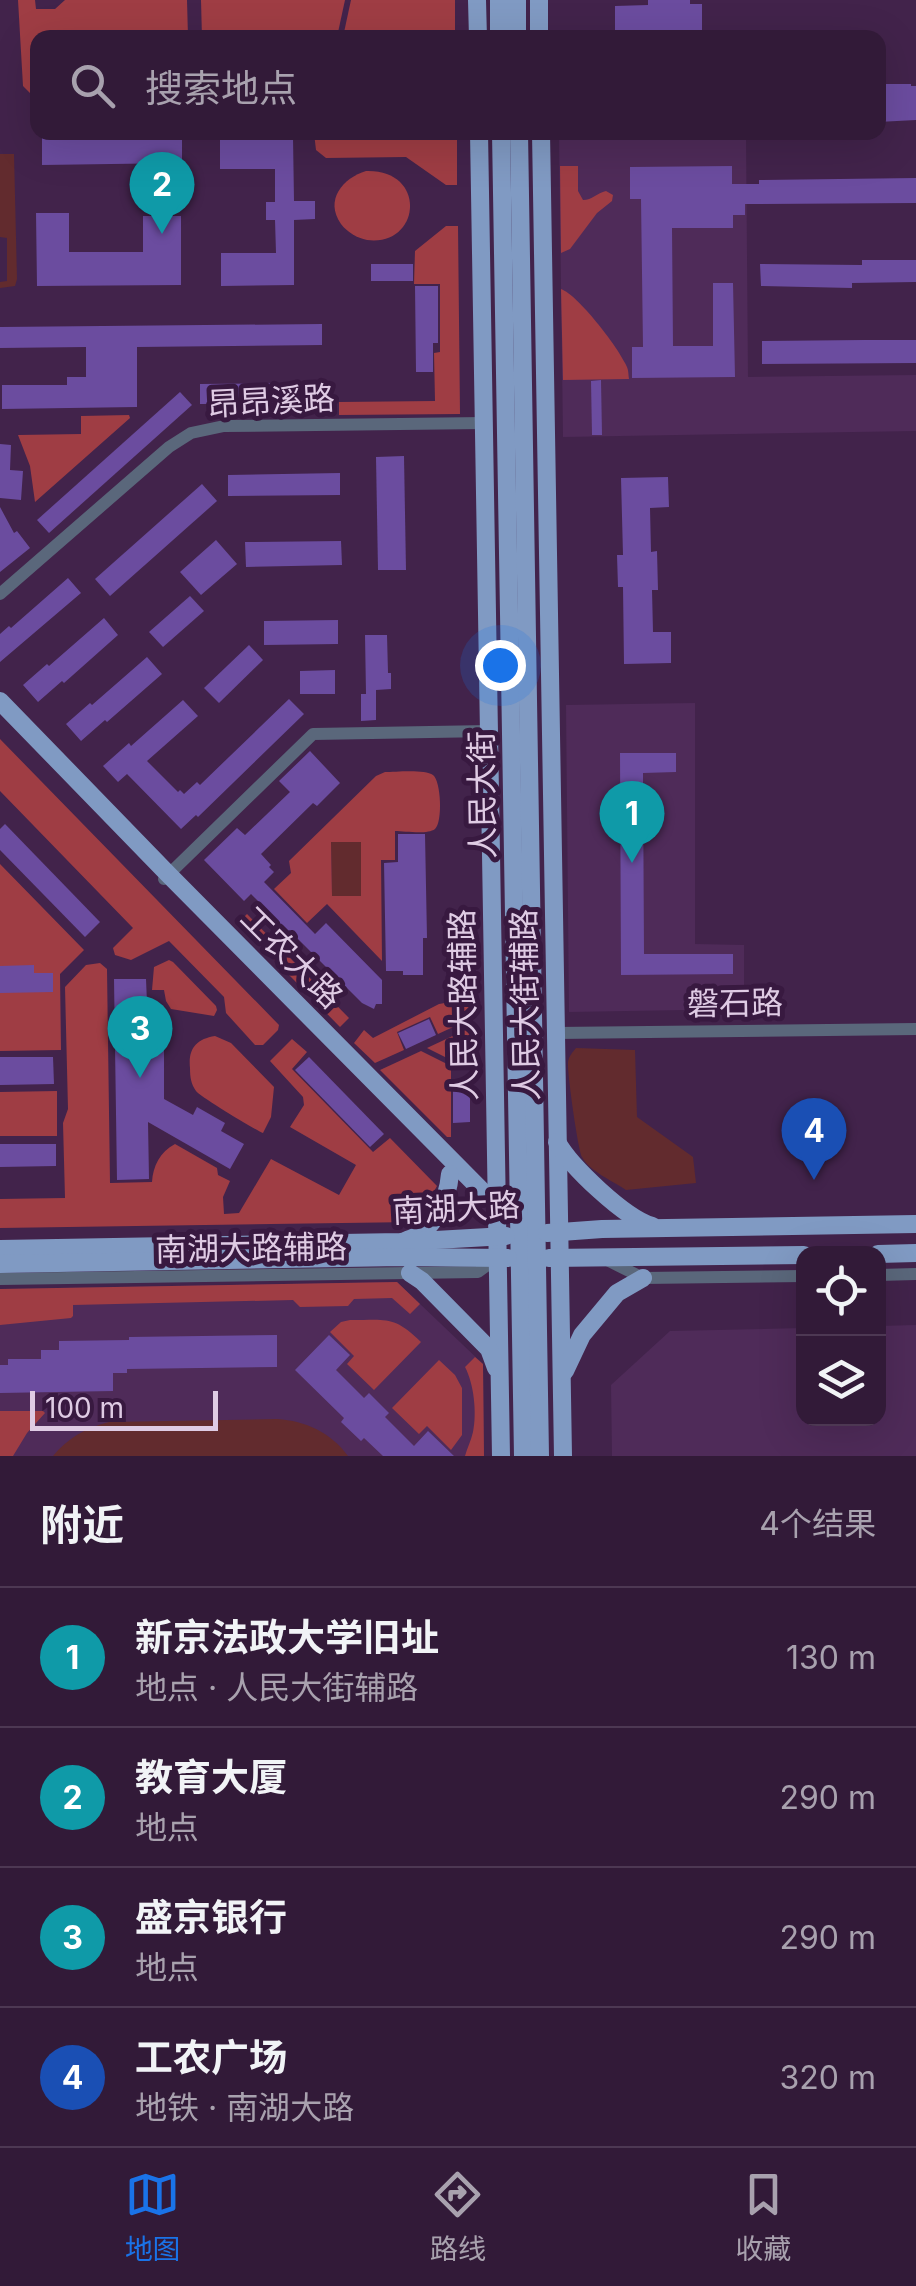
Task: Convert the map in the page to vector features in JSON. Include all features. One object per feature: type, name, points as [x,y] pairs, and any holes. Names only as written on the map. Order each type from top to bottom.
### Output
[{"type":"main road","points":[[477,0],[478,30]]},
{"type":"main road","points":[[498,0],[499,30]]},
{"type":"main road","points":[[517,0],[517,30]]},
{"type":"main road","points":[[539,0],[540,30]]},
{"type":"main road","name":"人民大路辅路","points":[[479,140],[496,1140],[512,1229],[498,1258],[501,1456]]},
{"type":"main road","name":"人民大街","points":[[501,140],[512,1229]]},
{"type":"main road","name":"人民大街","points":[[512,1229],[519,140]]},
{"type":"main road","name":"人民大街辅路","points":[[541,140],[562,1456]]},
{"type":"main road","name":"工农大路","points":[[0,701],[165,878]]},
{"type":"main road","name":"工农大路","points":[[0,715],[512,1229],[528,1258]]},
{"type":"main road","points":[[400,1242],[416,1238],[430,1226],[447,1194],[454,1170],[480,1160],[496,1140]]},
{"type":"main road","points":[[557,1142],[575,1167],[636,1221],[662,1228]]},
{"type":"main road","name":"南湖大路","points":[[0,1249],[400,1242],[512,1229],[559,1232],[916,1224]]},
{"type":"main road","points":[[886,1254],[916,1253]]},
{"type":"main road","name":"南湖大路","points":[[0,1264],[796,1255]]},
{"type":"main road","points":[[523,1456],[528,1258]]},
{"type":"main road","points":[[528,1258],[540,1456]]},
{"type":"main road","points":[[410,1274],[488,1349],[500,1387]]},
{"type":"main road","points":[[562,1391],[566,1367],[582,1335],[617,1293],[643,1278]]},
{"type":"street","name":"昂昂溪路","points":[[0,594],[169,447],[191,433],[224,426],[484,423]]},
{"type":"street","points":[[165,878],[313,734],[489,731]]},
{"type":"street","name":"磐石路","points":[[556,1033],[916,1028]]},
{"type":"street","name":"南湖大路辅路","points":[[0,1280],[478,1272],[498,1258]]},
{"type":"street","points":[[603,1258],[643,1278],[796,1276]]},
{"type":"street","points":[[886,1275],[916,1274]]},
{"type":"shaded area","points":[[18,0],[35,0],[36,9],[55,9],[65,0],[187,0],[188,30],[30,30],[30,93],[23,86]]},
{"type":"shaded area","points":[[201,0],[345,0],[339,30],[202,30]]},
{"type":"shaded area","points":[[351,0],[455,0],[455,30],[345,30]]},
{"type":"shaded area","points":[[315,140],[457,140],[457,185],[446,185],[406,157],[326,158],[316,150]]},
{"type":"shaded area","points":[[559,140],[746,140],[748,377],[916,375],[916,431],[563,437]]},
{"type":"shaded area","points":[[0,154],[14,154],[17,279],[15,286],[0,288],[0,282],[7,281],[7,238],[0,237]]},
{"type":"shaded area","points":[[560,166],[578,166],[578,191],[583,200],[606,191],[613,195],[570,249],[561,253]]},
{"type":"shaded area","points":[[366,171],[386,174],[400,182],[408,194],[407,221],[385,239],[356,236],[343,227],[336,215],[338,191]]},
{"type":"shaded area","points":[[446,226],[458,226],[460,414],[339,415],[339,402],[435,401],[434,353],[440,352],[440,284],[414,284],[415,251]]},
{"type":"shaded area","points":[[561,289],[606,334],[621,355],[629,379],[563,380]]},
{"type":"shaded area","points":[[129,415],[35,502],[30,466],[18,435],[81,434],[81,416]]},
{"type":"shaded area","points":[[695,703],[695,944],[744,945],[744,1009],[569,1012],[566,705]]},
{"type":"shaded area","points":[[0,739],[279,1025],[263,1045],[255,1045],[226,1013],[224,997],[169,941],[131,960],[115,955],[113,948],[133,928],[0,791]]},
{"type":"shaded area","points":[[385,772],[429,773],[436,779],[440,802],[435,829],[395,831],[395,860],[381,860],[382,961],[327,904],[307,923],[274,889],[291,873],[289,861],[376,776]],"holes":[[[331,842],[361,842],[361,896],[332,896]]]},
{"type":"shaded area","points":[[361,841],[362,896],[332,896],[331,842]]},
{"type":"shaded area","points":[[0,864],[84,950],[60,974],[61,1050],[0,1051]]},
{"type":"shaded area","points":[[247,914],[349,1018],[340,1027],[238,923]]},
{"type":"shaded area","points":[[169,960],[216,1006],[214,1016],[171,1009],[164,990],[152,990],[154,967]]},
{"type":"shaded area","points":[[100,963],[107,969],[110,1183],[152,1182],[158,1160],[175,1144],[217,1168],[218,1175],[230,1181],[223,1197],[224,1214],[239,1213],[271,1159],[339,1195],[356,1165],[290,1127],[304,1105],[303,1097],[270,1061],[292,1039],[307,1052],[292,1069],[373,1152],[390,1138],[437,1186],[419,1218],[414,1222],[0,1228],[0,1199],[65,1198],[65,987],[86,965]]},
{"type":"shaded area","points":[[474,998],[475,1017],[438,1034],[430,1017],[397,1032],[404,1050],[375,1063],[354,1043],[364,1030],[373,1038],[439,1004]]},
{"type":"shaded area","points":[[476,1025],[476,1061],[453,1061],[427,1048]]},
{"type":"shaded area","points":[[215,1036],[231,1043],[274,1087],[271,1117],[263,1133],[193,1086],[192,1050],[198,1042]]},
{"type":"shaded area","points":[[576,1048],[635,1050],[637,1117],[693,1157],[696,1183],[626,1190],[585,1162],[568,1069]]},
{"type":"shaded area","points":[[421,1051],[451,1066],[451,1137],[380,1070]]},
{"type":"shaded area","points":[[57,1091],[57,1136],[0,1136],[0,1092]]},
{"type":"shaded area","points":[[397,1282],[483,1364],[484,1456],[0,1456],[0,1289]]},
{"type":"shaded area","points":[[397,1282],[420,1304],[410,1314],[392,1298],[354,1299],[348,1306],[300,1307],[293,1300],[73,1305],[71,1318],[0,1325],[0,1289]]},
{"type":"shaded area","points":[[350,1320],[396,1323],[421,1342],[374,1390],[347,1364],[354,1356],[330,1332]]},
{"type":"shaded area","points":[[916,1325],[916,1456],[612,1456],[611,1385],[670,1331],[796,1328],[796,1426],[886,1426],[886,1326]]},
{"type":"shaded area","points":[[475,1357],[483,1364],[484,1456],[465,1456],[475,1416],[473,1390],[465,1367]]},
{"type":"shaded area","points":[[439,1360],[462,1388],[462,1435],[451,1450],[427,1426],[419,1434],[392,1408]]},
{"type":"shaded area","points":[[0,1411],[45,1413],[13,1456],[0,1456]]},
{"type":"shaded area","points":[[277,1419],[317,1429],[348,1456],[53,1456],[78,1435],[109,1422]]},
{"type":"building","points":[[648,0],[690,0],[690,4],[702,4],[702,30],[615,30],[615,6],[648,5]]},
{"type":"building","points":[[886,84],[916,86],[916,120],[886,122]]},
{"type":"building","points":[[42,140],[182,140],[182,163],[42,165]]},
{"type":"building","points":[[220,140],[293,140],[294,201],[315,201],[315,219],[294,220],[294,285],[221,286],[221,253],[276,253],[275,220],[266,220],[266,202],[275,202],[275,169],[220,169]]},
{"type":"building","points":[[732,166],[732,184],[759,184],[759,180],[916,178],[916,203],[745,204],[745,215],[733,215],[733,228],[672,228],[673,346],[713,346],[713,283],[733,283],[735,377],[632,378],[632,347],[643,347],[641,199],[630,199],[630,167]]},
{"type":"building","points":[[36,213],[69,213],[69,252],[143,252],[143,216],[181,216],[181,285],[37,286]]},
{"type":"building","points":[[862,260],[916,260],[916,282],[852,283],[852,288],[761,286],[760,264],[862,265]]},
{"type":"building","points":[[371,264],[413,264],[413,281],[371,281]]},
{"type":"building","points":[[415,286],[438,286],[438,343],[433,343],[433,372],[416,372]]},
{"type":"building","points":[[322,324],[322,345],[137,347],[137,407],[2,409],[2,385],[67,385],[67,377],[86,377],[86,347],[0,348],[0,327]]},
{"type":"building","points":[[916,340],[916,363],[762,364],[762,341]]},
{"type":"building","points":[[601,380],[602,435],[592,435],[591,381]]},
{"type":"building","points":[[324,383],[324,403],[200,404],[200,384]]},
{"type":"building","points":[[180,392],[192,405],[49,533],[37,520]]},
{"type":"building","points":[[0,444],[11,445],[10,470],[23,471],[21,500],[0,498]]},
{"type":"building","points":[[404,456],[406,570],[378,570],[376,457]]},
{"type":"building","points":[[340,473],[340,495],[228,496],[228,475]]},
{"type":"building","points":[[668,477],[669,507],[650,508],[651,552],[657,551],[658,590],[652,590],[653,632],[671,632],[671,663],[624,664],[623,587],[618,587],[617,555],[623,555],[621,478]]},
{"type":"building","points":[[202,484],[217,501],[110,596],[95,579]]},
{"type":"building","points":[[0,507],[14,533],[17,531],[30,548],[0,572]]},
{"type":"building","points":[[216,540],[237,564],[201,595],[180,572]]},
{"type":"building","points":[[341,541],[342,565],[246,567],[245,542]]},
{"type":"building","points":[[68,578],[81,593],[0,662],[0,634]]},
{"type":"building","points":[[190,596],[204,611],[163,647],[149,632]]},
{"type":"building","points":[[104,618],[118,635],[38,702],[23,685]]},
{"type":"building","points":[[338,620],[338,644],[264,645],[264,621]]},
{"type":"building","points":[[365,635],[387,635],[391,689],[376,690],[376,720],[361,721],[361,694],[366,694]]},
{"type":"building","points":[[249,645],[263,660],[219,703],[204,688]]},
{"type":"building","points":[[147,657],[162,674],[81,741],[66,724]]},
{"type":"building","points":[[335,670],[335,694],[300,694],[300,671]]},
{"type":"building","points":[[289,699],[304,714],[181,829],[127,774],[118,782],[103,766],[183,700],[198,716],[147,761],[184,794],[197,782],[200,785]]},
{"type":"building","points":[[310,751],[340,783],[317,806],[313,803],[261,854],[274,872],[264,882],[315,934],[326,923],[382,980],[382,1004],[376,1004],[374,1009],[362,1003],[289,930],[285,935],[277,926],[280,923],[251,894],[244,901],[204,860],[237,828],[245,835],[290,792],[279,781]]},
{"type":"building","points":[[620,753],[676,753],[676,772],[643,773],[644,954],[733,954],[733,974],[621,975]]},
{"type":"building","points":[[5,824],[100,922],[85,937],[0,850],[0,829]]},
{"type":"building","points":[[398,834],[425,834],[427,938],[423,938],[423,975],[386,971],[384,863],[398,862]]},
{"type":"building","points":[[34,965],[34,973],[53,973],[53,992],[0,993],[0,966]]},
{"type":"building","points":[[114,979],[146,979],[147,1003],[154,1003],[154,1020],[147,1020],[147,1050],[164,1050],[164,1099],[193,1115],[197,1107],[225,1123],[221,1131],[244,1144],[230,1169],[148,1122],[149,1179],[117,1180]]},
{"type":"building","points":[[429,1019],[436,1035],[406,1049],[398,1033]]},
{"type":"building","points":[[0,1057],[53,1057],[54,1084],[0,1085]]},
{"type":"building","points":[[309,1057],[384,1134],[370,1147],[295,1070]]},
{"type":"building","points":[[453,1083],[470,1083],[470,1122],[453,1123]]},
{"type":"building","points":[[0,1144],[56,1144],[56,1166],[0,1167]]},
{"type":"building","points":[[277,1335],[277,1367],[127,1369],[127,1373],[113,1373],[113,1391],[0,1393],[0,1365],[8,1365],[8,1359],[41,1359],[41,1350],[59,1350],[59,1341]]},
{"type":"building","points":[[329,1335],[350,1355],[336,1370],[364,1398],[369,1393],[389,1413],[385,1417],[414,1446],[428,1431],[454,1456],[383,1456],[341,1422],[344,1418],[295,1370]]},
{"type":"place","name":"教育大厦","points":[[162,234]]},
{"type":"place","name":"新京法政大学旧址","points":[[632,863]]},
{"type":"place","name":"盛京银行","points":[[140,1078]]},
{"type":"place","name":"工农广场","points":[[814,1180]]}]
